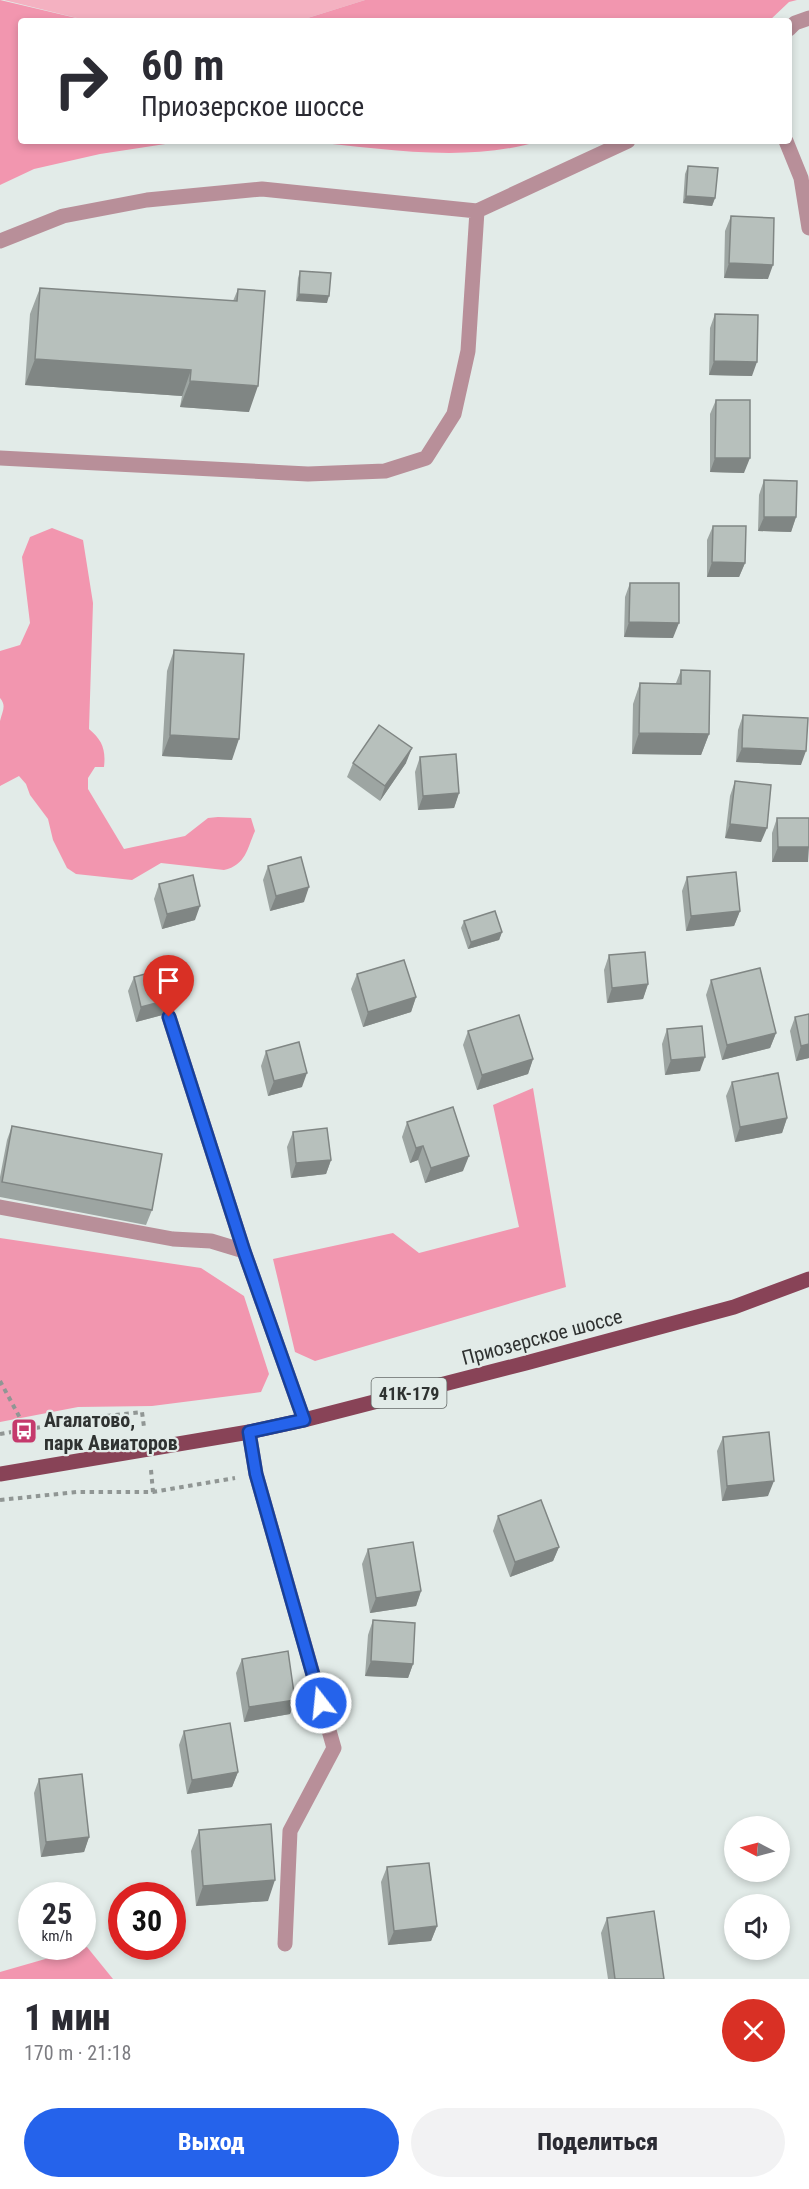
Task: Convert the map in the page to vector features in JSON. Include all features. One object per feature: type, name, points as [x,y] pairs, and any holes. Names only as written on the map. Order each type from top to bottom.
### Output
[{"type":"main road","name":"Приозерское шоссе","points":[[0,1474],[249,1432],[304,1420],[734,1307],[809,1279]]},
{"type":"street","points":[[792,26],[809,18]]},
{"type":"street","points":[[0,242],[63,216],[147,200],[261,189],[477,211],[622,144]]},
{"type":"street","points":[[787,144],[801,178],[809,228]]},
{"type":"street","points":[[0,458],[308,474],[385,471],[426,458],[454,414],[468,351],[477,211]]},
{"type":"street","points":[[169,1017],[244,1251],[304,1420]]},
{"type":"street","points":[[0,1207],[173,1239],[210,1241],[244,1251]]},
{"type":"street","points":[[249,1432],[256,1474],[334,1748],[290,1831],[285,1944]]},
{"type":"path","points":[[0,1381],[26,1429]]},
{"type":"path","points":[[0,1434],[142,1412]]},
{"type":"path","points":[[0,1500],[77,1492],[153,1492],[256,1474]]},
{"type":"shaded area","points":[[0,0],[76,18],[18,18],[18,144],[165,144],[100,154],[34,169],[0,185]]},
{"type":"shaded area","points":[[4,0],[365,0],[308,18],[77,18]]},
{"type":"shaded area","points":[[365,0],[797,0],[789,2],[772,18],[308,18]]},
{"type":"shaded area","points":[[333,144],[528,144],[482,152],[392,150]]},
{"type":"shaded area","points":[[52,528],[83,540],[93,603],[89,729],[97,737],[104,750],[104,767],[95,767],[88,778],[88,789],[124,849],[185,836],[208,818],[251,818],[255,831],[250,844],[245,855],[231,868],[224,870],[161,863],[132,880],[76,874],[67,868],[53,840],[48,819],[30,795],[26,784],[19,776],[0,786],[0,721],[4,706],[0,698],[0,651],[20,645],[30,623],[22,557],[30,537]]},
{"type":"shaded area","points":[[533,1088],[566,1287],[315,1361],[295,1352],[273,1259],[393,1233],[419,1253],[519,1227],[493,1105]]},
{"type":"shaded area","points":[[0,1238],[201,1268],[244,1296],[269,1374],[261,1392],[152,1406],[78,1407],[0,1422]]},
{"type":"shaded area","points":[[96,1958],[113,1979],[0,1979],[0,1972],[42,1960],[96,1960]]},
{"type":"building","points":[[688,166],[718,168],[715,198],[686,196]]},
{"type":"building","points":[[731,216],[774,218],[773,265],[729,263]]},
{"type":"building","points":[[300,271],[331,273],[329,296],[299,294]]},
{"type":"building","points":[[40,288],[237,301],[238,289],[265,291],[258,386],[190,381],[191,370],[35,359]]},
{"type":"building","points":[[715,314],[758,315],[757,362],[714,361]]},
{"type":"building","points":[[716,400],[750,400],[750,458],[715,458]]},
{"type":"building","points":[[764,480],[797,481],[796,517],[764,517]]},
{"type":"building","points":[[713,526],[746,526],[745,563],[712,562]]},
{"type":"building","points":[[630,583],[679,583],[679,623],[629,622]]},
{"type":"building","points":[[174,650],[244,654],[239,739],[170,735]]},
{"type":"building","points":[[681,670],[710,671],[709,734],[639,733],[640,683],[681,684]]},
{"type":"building","points":[[743,715],[808,718],[806,751],[742,748]]},
{"type":"building","points":[[379,725],[412,748],[385,786],[353,763]]},
{"type":"building","points":[[456,754],[459,793],[423,796],[420,757]]},
{"type":"building","points":[[735,781],[771,785],[767,828],[730,824]]},
{"type":"building","points":[[777,818],[809,818],[809,847],[778,847]]},
{"type":"building","points":[[301,857],[309,887],[276,896],[268,866]]},
{"type":"building","points":[[736,872],[740,911],[691,916],[687,877]]},
{"type":"building","points":[[193,875],[200,906],[167,914],[159,884]]},
{"type":"building","points":[[495,911],[502,932],[471,942],[464,921]]},
{"type":"building","points":[[645,952],[648,984],[612,988],[609,955]]},
{"type":"building","points":[[404,960],[416,997],[368,1012],[357,974]]},
{"type":"building","points":[[167,968],[175,998],[141,1007],[134,977]]},
{"type":"building","points":[[760,968],[776,1033],[727,1045],[711,980]]},
{"type":"building","points":[[809,1014],[809,1044],[801,1046],[795,1017]]},
{"type":"building","points":[[519,1015],[533,1059],[482,1075],[468,1031]]},
{"type":"building","points":[[702,1026],[705,1057],[671,1060],[667,1029]]},
{"type":"building","points":[[299,1042],[307,1073],[274,1081],[266,1051]]},
{"type":"building","points":[[778,1073],[787,1118],[740,1127],[732,1082]]},
{"type":"building","points":[[453,1107],[469,1156],[431,1168],[423,1146],[416,1148],[407,1122]]},
{"type":"building","points":[[12,1126],[162,1154],[152,1210],[2,1182]]},
{"type":"building","points":[[327,1128],[331,1160],[296,1163],[293,1132]]},
{"type":"building","points":[[769,1432],[774,1481],[727,1486],[723,1437]]},
{"type":"building","points":[[541,1500],[559,1547],[515,1562],[498,1516]]},
{"type":"building","points":[[413,1542],[421,1591],[376,1598],[368,1549]]},
{"type":"building","points":[[373,1620],[415,1623],[413,1664],[371,1661]]},
{"type":"building","points":[[288,1651],[295,1700],[249,1707],[242,1659]]},
{"type":"building","points":[[230,1723],[238,1772],[192,1780],[184,1731]]},
{"type":"building","points":[[82,1774],[89,1837],[46,1842],[39,1779]]},
{"type":"building","points":[[271,1824],[275,1880],[203,1886],[199,1830]]},
{"type":"building","points":[[429,1863],[437,1926],[394,1931],[387,1867]]},
{"type":"building","points":[[654,1911],[664,1979],[615,1979],[607,1918]]},
{"type":"place","name":"Агалатово, парк Авиаторов","points":[[24,1431]]},
{"type":"route","points":[[169,1017],[244,1251],[304,1420],[249,1432],[256,1474],[321,1703]]}]
